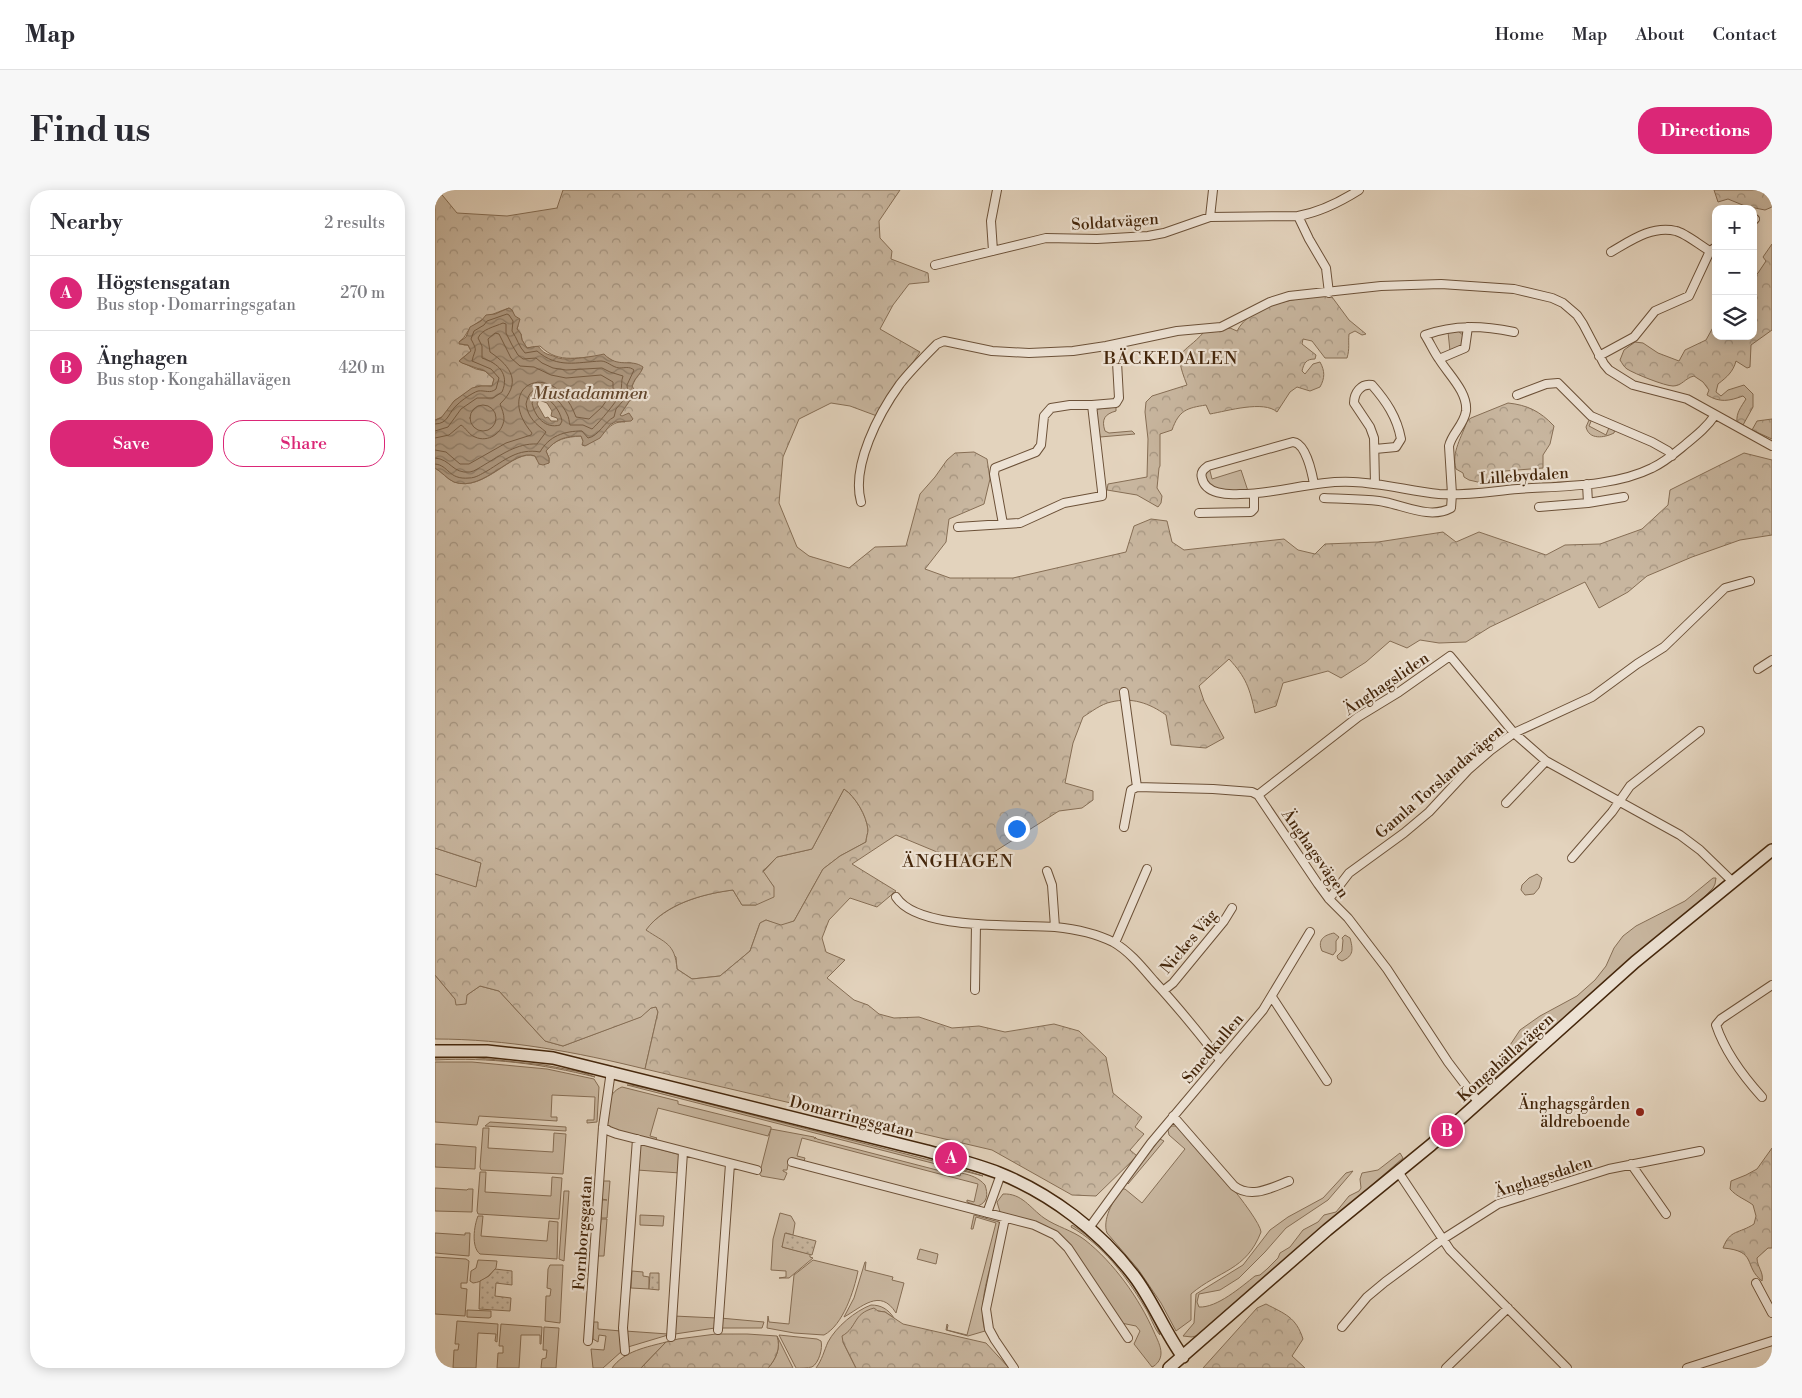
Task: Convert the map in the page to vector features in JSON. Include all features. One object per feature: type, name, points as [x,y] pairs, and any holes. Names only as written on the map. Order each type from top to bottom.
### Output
[{"type":"street","points":[[993,250],[991,221],[997,190]]},
{"type":"street","points":[[1210,217],[1213,190]]},
{"type":"street","name":"Soldatvägen","points":[[935,265],[1047,238],[1097,239],[1149,236],[1164,233],[1210,217],[1299,216],[1311,214],[1359,190]]},
{"type":"street","points":[[1299,216],[1309,239],[1326,268],[1329,292]]},
{"type":"street","points":[[1611,252],[1642,235],[1657,231],[1677,231],[1712,248]]},
{"type":"street","points":[[1599,356],[1634,337],[1655,310],[1689,296],[1712,250]]},
{"type":"street","points":[[861,502],[859,475],[875,429],[901,383],[937,344],[944,341],[992,351],[1029,353],[1073,351],[1116,344],[1177,330],[1221,327],[1273,301],[1289,296],[1410,284],[1495,287],[1532,292],[1552,298],[1572,310],[1583,324],[1599,356],[1609,370],[1633,385],[1687,399],[1772,446]]},
{"type":"street","points":[[1324,498],[1385,502],[1429,513],[1441,513],[1451,508],[1449,446],[1450,440],[1462,422],[1466,407],[1456,382],[1439,359],[1425,335],[1448,328],[1468,327],[1489,327],[1514,332]]},
{"type":"street","points":[[1439,359],[1465,348],[1468,327]]},
{"type":"street","points":[[1003,524],[993,474],[995,468],[1036,452],[1041,445],[1043,416],[1051,408],[1070,405],[1116,403],[1119,398],[1116,344]]},
{"type":"street","points":[[1517,395],[1546,384],[1558,383],[1591,416],[1652,442],[1668,451],[1672,456]]},
{"type":"street","points":[[1375,449],[1396,447],[1401,439],[1399,426],[1393,412],[1372,385],[1367,384],[1363,385],[1358,391],[1354,403],[1370,426],[1374,438],[1375,484]]},
{"type":"street","points":[[958,527],[1020,523],[1064,504],[1102,496],[1092,405]]},
{"type":"street","name":"Lillebydalen","points":[[1314,484],[1303,446],[1297,442],[1289,442],[1208,466],[1203,469],[1201,477],[1202,481],[1210,489],[1230,494],[1253,494],[1314,484],[1351,482],[1452,494],[1587,484],[1641,473],[1663,462],[1709,425],[1715,415]]},
{"type":"street","points":[[1587,484],[1588,503]]},
{"type":"street","points":[[1199,513],[1251,512],[1254,509],[1253,494]]},
{"type":"street","points":[[1539,506],[1588,503],[1625,497]]},
{"type":"street","name":"Gamla Torslandavägen","points":[[1329,900],[1349,873],[1404,833],[1429,812],[1468,770],[1514,733],[1592,697],[1664,647],[1725,588],[1750,581]]},
{"type":"street","name":"Änghagsliden","points":[[1258,795],[1358,717],[1399,692],[1450,656],[1514,733]]},
{"type":"street","points":[[1758,669],[1772,660]]},
{"type":"street","points":[[1124,692],[1137,787]]},
{"type":"street","points":[[1572,858],[1612,812],[1630,786],[1700,731]]},
{"type":"street","points":[[1514,733],[1547,761],[1680,835],[1700,850],[1733,882]]},
{"type":"street","points":[[1506,803],[1547,761]]},
{"type":"street","points":[[1124,827],[1131,790],[1137,787],[1213,789],[1252,792],[1258,795]]},
{"type":"street","name":"Änghagsvägen","points":[[1258,795],[1329,900],[1348,918],[1387,969],[1448,1062],[1479,1103]]},
{"type":"street","name":"Kongahällavägen","points":[[1169,1368],[1327,1230],[1399,1172],[1479,1103],[1622,973],[1772,850]]},
{"type":"street","points":[[1115,943],[1147,869]]},
{"type":"street","points":[[1047,871],[1052,885],[1055,927]]},
{"type":"street","name":"Nickes Väg","points":[[896,896],[901,904],[912,912],[945,921],[1055,927],[1090,932],[1115,943],[1138,962],[1220,1060]]},
{"type":"street","name":"Nickes Väg","points":[[1163,991],[1173,983],[1224,921],[1232,908]]},
{"type":"street","points":[[975,990],[976,924]]},
{"type":"street","name":"Smedkullen","points":[[1089,1228],[1151,1143],[1272,998],[1309,932]]},
{"type":"street","points":[[1762,1097],[1743,1075],[1726,1048],[1716,1025],[1721,1019],[1772,985]]},
{"type":"street","points":[[1272,998],[1327,1081]]},
{"type":"street","name":"Domarringsgatan","points":[[435,1051],[487,1051],[553,1058],[927,1151],[1001,1174],[1055,1203],[1089,1228],[1107,1245],[1133,1275],[1156,1309],[1172,1341],[1183,1357]]},
{"type":"street","name":"Fornborgsgatan","points":[[588,1341],[603,1127],[611,1072]]},
{"type":"street","points":[[1173,1116],[1240,1191],[1260,1192],[1289,1181]]},
{"type":"street","points":[[603,1127],[609,1131],[683,1152],[757,1170]]},
{"type":"street","points":[[625,1351],[623,1328],[637,1139]]},
{"type":"street","name":"Änghagsdalen","points":[[1343,1327],[1367,1297],[1443,1239],[1498,1204],[1609,1169],[1700,1151]]},
{"type":"street","points":[[671,1337],[683,1152]]},
{"type":"street","points":[[792,1162],[1034,1224],[1055,1235],[1068,1248],[1128,1338]]},
{"type":"street","points":[[718,1330],[730,1164]]},
{"type":"street","points":[[1631,1164],[1666,1214]]},
{"type":"street","points":[[1399,1172],[1450,1250],[1567,1368]]},
{"type":"street","points":[[987,1213],[1001,1174]]},
{"type":"street","points":[[1005,1218],[986,1309],[989,1329],[993,1338],[1014,1368]]},
{"type":"street","points":[[1756,1283],[1772,1313]]},
{"type":"street","points":[[1446,1368],[1508,1308]]},
{"type":"street","points":[[1687,1368],[1772,1341]]},
{"type":"green space","points":[[435,190],[438,190],[457,213],[507,216],[557,208],[563,190],[900,190],[879,221],[880,238],[892,251],[891,259],[928,273],[929,282],[909,284],[893,305],[880,329],[920,352],[877,416],[850,406],[831,403],[799,419],[783,457],[779,503],[797,547],[809,556],[849,568],[875,547],[906,546],[920,494],[947,460],[955,453],[974,452],[987,459],[990,479],[984,504],[949,519],[946,542],[925,569],[950,578],[1013,578],[1126,552],[1134,526],[1151,519],[1167,521],[1172,542],[1184,550],[1284,539],[1298,550],[1315,554],[1325,544],[1378,542],[1443,532],[1456,542],[1479,532],[1546,555],[1565,545],[1600,544],[1642,529],[1668,505],[1670,490],[1744,453],[1772,460],[1772,535],[1740,540],[1692,557],[1647,576],[1628,592],[1599,608],[1585,582],[1490,627],[1466,642],[1439,643],[1420,640],[1407,648],[1390,641],[1366,662],[1341,678],[1328,671],[1283,683],[1276,706],[1255,713],[1246,684],[1240,672],[1229,659],[1199,686],[1204,701],[1224,738],[1206,748],[1171,745],[1166,715],[1153,707],[1140,702],[1126,700],[1107,703],[1083,717],[1073,743],[1065,783],[1093,791],[1093,800],[1082,808],[1059,811],[994,852],[970,856],[937,852],[896,835],[852,864],[896,891],[877,907],[850,898],[829,920],[822,938],[826,952],[845,960],[827,978],[854,1000],[868,1005],[879,1014],[894,1018],[919,1017],[952,1028],[979,1026],[1005,1032],[1054,1024],[1079,1031],[1106,1057],[1113,1093],[1142,1117],[1135,1127],[1144,1134],[1130,1150],[1137,1156],[1096,1196],[1072,1195],[992,1150],[645,1069],[658,1012],[656,1007],[651,1008],[641,1017],[563,1046],[545,1041],[499,991],[480,986],[467,995],[466,1004],[456,1005],[455,999],[435,975],[435,874],[476,887],[481,863],[435,848],[435,468],[451,481],[465,484],[477,481],[517,458],[526,455],[535,456],[537,460],[549,463],[546,451],[557,441],[581,436],[583,441],[589,443],[599,437],[610,426],[619,422],[625,422],[620,415],[630,400],[633,400],[636,393],[632,386],[638,374],[633,364],[618,363],[606,357],[563,358],[555,356],[540,346],[527,348],[517,329],[518,326],[512,310],[509,308],[480,321],[459,342],[468,345],[471,351],[459,361],[485,371],[494,379],[492,386],[477,386],[454,401],[444,416],[435,420]],"holes":[[[844,789],[863,813],[868,830],[866,842],[840,856],[823,869],[794,921],[781,925],[766,920],[760,923],[750,951],[720,976],[692,979],[677,969],[674,954],[668,945],[646,930],[654,921],[674,907],[709,894],[733,890],[742,905],[756,905],[774,897],[774,887],[763,871],[777,857],[812,849]]]},
{"type":"green space","points":[[1714,190],[1772,190],[1772,207],[1765,210],[1757,208],[1757,205],[1743,205],[1728,199],[1718,202]]},
{"type":"green space","points":[[1772,244],[1772,330],[1751,345],[1750,367],[1747,368],[1736,361],[1729,374],[1718,384],[1716,392],[1721,396],[1728,390],[1744,385],[1753,394],[1753,407],[1743,425],[1737,422],[1737,416],[1746,399],[1743,396],[1729,400],[1716,399],[1707,395],[1709,390],[1703,382],[1694,376],[1679,385],[1673,386],[1643,377],[1624,366],[1620,360],[1624,350],[1635,342],[1643,343],[1658,353],[1679,361],[1685,350],[1706,340],[1712,329],[1712,340],[1757,340],[1757,274],[1766,261],[1763,257]]},
{"type":"green space","points":[[1321,296],[1332,297],[1349,320],[1366,334],[1362,335],[1355,331],[1349,334],[1347,358],[1325,358],[1312,341],[1303,339],[1302,344],[1316,355],[1315,359],[1306,362],[1302,371],[1305,374],[1313,364],[1320,362],[1324,374],[1320,387],[1310,391],[1297,387],[1290,392],[1277,412],[1263,407],[1255,407],[1210,414],[1206,405],[1185,411],[1178,418],[1172,430],[1160,434],[1160,466],[1157,488],[1162,496],[1158,507],[1137,495],[1107,490],[1108,484],[1147,477],[1148,439],[1145,412],[1146,402],[1152,396],[1187,385],[1180,364],[1180,358],[1185,349],[1204,332],[1230,328],[1237,331],[1252,315],[1274,304]]},
{"type":"green space","points":[[1458,331],[1464,336],[1464,345],[1450,351],[1448,332]]},
{"type":"green space","points":[[1508,403],[1521,405],[1533,410],[1544,416],[1554,426],[1550,444],[1543,455],[1543,468],[1505,471],[1501,479],[1482,483],[1469,480],[1456,469],[1455,463],[1456,451],[1467,421]]},
{"type":"green space","points":[[1116,407],[1116,411],[1109,414],[1104,420],[1105,431],[1109,433],[1132,431],[1135,434],[1100,437],[1096,411],[1098,409]]},
{"type":"green space","points":[[1592,419],[1589,426],[1606,435],[1610,425],[1615,429],[1614,433],[1602,437],[1590,434],[1586,427],[1589,420]]},
{"type":"green space","points":[[1772,419],[1772,439],[1752,430],[1757,421]]},
{"type":"green space","points":[[1209,467],[1212,479],[1241,470],[1248,491],[1226,491],[1206,483],[1204,471]]},
{"type":"green space","points":[[844,789],[856,801],[863,813],[868,830],[866,842],[840,856],[823,869],[794,921],[781,926],[766,920],[760,923],[750,951],[720,976],[692,979],[677,969],[676,957],[645,930],[664,913],[674,907],[709,894],[733,890],[742,905],[756,905],[774,887],[763,872],[777,857],[812,849]]},
{"type":"green space","points":[[435,848],[481,863],[476,888],[435,874]]},
{"type":"green space","points":[[1537,874],[1542,878],[1539,888],[1534,894],[1525,895],[1521,890],[1522,885],[1529,878]]},
{"type":"green space","points":[[1713,878],[1716,878],[1713,888],[1702,899],[1488,1084],[1482,1087],[1476,1086],[1495,1068],[1520,1030],[1540,1016],[1577,996],[1595,980],[1606,966],[1614,948],[1623,936],[1636,926],[1685,901]]},
{"type":"green space","points":[[1334,933],[1339,937],[1336,941],[1336,951],[1333,955],[1322,951],[1320,944],[1324,937]]},
{"type":"green space","points":[[1345,935],[1350,938],[1352,952],[1349,957],[1342,961],[1337,956],[1342,951],[1342,938]]},
{"type":"green space","points":[[435,975],[455,999],[467,995],[480,986],[499,991],[545,1041],[563,1046],[640,1017],[651,1008],[656,1007],[658,1012],[645,1069],[593,1057],[515,1044],[435,1039]]},
{"type":"green space","points":[[470,1057],[544,1065],[581,1072],[595,1077],[556,1068],[516,1062],[435,1060],[435,1058]]},
{"type":"green space","points":[[435,1062],[472,1062],[547,1069],[594,1079],[599,1087],[597,1122],[587,1123],[587,1120],[594,1120],[595,1097],[552,1095],[551,1117],[557,1117],[557,1121],[479,1116],[477,1125],[435,1122]]},
{"type":"green space","points":[[627,1085],[650,1089],[949,1165],[983,1176]]},
{"type":"green space","points":[[622,1087],[678,1101],[678,1104],[771,1127],[771,1129],[768,1136],[658,1108],[650,1136],[657,1138],[655,1140],[616,1131],[607,1125],[608,1108],[613,1093]]},
{"type":"green space","points":[[490,1122],[566,1127],[566,1131],[485,1126]]},
{"type":"green space","points":[[1171,1126],[1180,1128],[1211,1162],[1250,1211],[1261,1232],[1248,1255],[1231,1269],[1191,1294],[1191,1320],[1176,1331],[1161,1303],[1138,1269],[1107,1233],[1106,1228],[1109,1210],[1122,1189],[1125,1189],[1142,1203],[1185,1149],[1169,1135],[1168,1130]]},
{"type":"green space","points":[[483,1128],[489,1128],[488,1148],[553,1152],[554,1133],[566,1134],[563,1174],[481,1170]]},
{"type":"green space","points":[[771,1129],[814,1137],[815,1139],[815,1137],[960,1176],[961,1173],[968,1175],[985,1185],[986,1197],[984,1202],[978,1206],[967,1202],[967,1200],[974,1202],[978,1184],[802,1138],[797,1156],[805,1158],[804,1161],[789,1159],[787,1170],[783,1170],[787,1173],[784,1180],[761,1176],[759,1173],[760,1168]]},
{"type":"green space","points":[[1160,1139],[1164,1141],[1128,1184],[1127,1181]]},
{"type":"green space","points":[[435,1144],[476,1147],[475,1169],[435,1167]]},
{"type":"green space","points":[[640,1144],[681,1155],[680,1173],[637,1170]]},
{"type":"green space","points":[[1772,1148],[1772,1248],[1768,1248],[1757,1258],[1762,1281],[1756,1275],[1746,1256],[1741,1252],[1723,1248],[1732,1235],[1754,1224],[1756,1216],[1753,1205],[1730,1189],[1731,1181],[1757,1169]]},
{"type":"green space","points":[[1400,1153],[1403,1158],[1199,1335],[1192,1337],[1183,1336],[1194,1323],[1196,1294],[1243,1265],[1270,1230],[1288,1217],[1323,1198],[1346,1173],[1353,1171],[1328,1200],[1286,1228],[1239,1278],[1220,1290],[1199,1294],[1197,1302],[1199,1307],[1221,1301],[1255,1276],[1260,1275],[1278,1258],[1280,1253],[1290,1247],[1303,1230],[1318,1222],[1324,1215],[1336,1212],[1349,1196],[1359,1191],[1362,1173],[1378,1170]]},
{"type":"green space","points":[[480,1172],[486,1172],[485,1192],[551,1196],[552,1177],[562,1178],[559,1219],[478,1214]]},
{"type":"green space","points":[[603,1181],[610,1181],[607,1218],[601,1218],[602,1200],[607,1200],[602,1199]]},
{"type":"green space","points":[[435,1188],[473,1189],[472,1212],[435,1211]]},
{"type":"green space","points":[[564,1191],[569,1191],[564,1261],[559,1259]]},
{"type":"green space","points":[[1003,1194],[1010,1194],[1021,1199],[1044,1218],[1085,1240],[1116,1270],[1141,1307],[1160,1345],[1160,1359],[1155,1365],[1152,1367],[1134,1344],[1140,1331],[1136,1326],[1121,1323],[1070,1249],[1027,1220],[1000,1212],[997,1202]]},
{"type":"green space","points":[[780,1213],[791,1216],[795,1223],[793,1235],[786,1233],[782,1247],[810,1254],[810,1257],[813,1258],[789,1278],[779,1278],[786,1277],[786,1271],[771,1270],[773,1239]]},
{"type":"green space","points":[[640,1215],[664,1216],[663,1226],[640,1225]]},
{"type":"green space","points":[[974,1215],[999,1222],[1001,1229],[984,1293],[983,1319],[985,1331],[968,1336],[946,1330],[947,1324],[947,1330],[967,1335],[996,1223],[976,1217],[973,1229],[971,1229]]},
{"type":"green space","points":[[478,1216],[483,1216],[481,1236],[547,1241],[549,1221],[558,1222],[557,1259],[480,1254],[474,1242],[475,1225]]},
{"type":"green space","points":[[601,1219],[607,1219],[604,1256],[598,1256]]},
{"type":"green space","points":[[1072,1225],[1085,1234],[1112,1259],[1136,1289],[1146,1304],[1160,1335],[1146,1309],[1121,1272],[1093,1242],[1071,1227]]},
{"type":"green space","points":[[435,1233],[465,1235],[465,1233],[470,1233],[469,1256],[435,1253]]},
{"type":"green space","points":[[785,1233],[816,1241],[812,1255],[782,1247]]},
{"type":"green space","points":[[920,1249],[938,1254],[936,1264],[917,1259]]},
{"type":"green space","points":[[435,1257],[466,1259],[469,1261],[467,1283],[461,1283],[461,1288],[467,1289],[465,1316],[435,1314]]},
{"type":"green space","points":[[478,1260],[497,1261],[496,1268],[486,1278],[473,1283],[470,1281],[471,1271],[476,1268]]},
{"type":"green space","points":[[813,1260],[858,1271],[847,1307],[837,1324],[824,1335],[794,1333],[767,1328],[768,1316],[769,1322],[789,1324],[794,1275]]},
{"type":"green space","points":[[865,1262],[865,1270],[893,1277],[892,1280],[904,1283],[896,1313],[890,1305],[884,1301],[877,1300],[864,1305],[844,1317],[854,1298]]},
{"type":"green space","points":[[550,1265],[563,1265],[560,1323],[545,1321],[546,1296],[550,1296],[551,1289],[547,1288]]},
{"type":"green space","points":[[495,1269],[512,1271],[512,1285],[496,1283],[495,1296],[511,1298],[510,1311],[479,1309],[480,1281],[489,1276]]},
{"type":"green space","points":[[632,1271],[643,1272],[643,1276],[649,1277],[649,1289],[631,1288]]},
{"type":"green space","points":[[650,1273],[659,1273],[659,1290],[649,1289]]},
{"type":"green space","points":[[1266,1304],[1289,1317],[1297,1326],[1303,1339],[1292,1356],[1305,1368],[1203,1368],[1257,1308]]},
{"type":"green space","points":[[871,1305],[884,1308],[894,1318],[885,1312],[878,1311],[853,1326],[843,1342],[856,1368],[816,1368],[828,1342],[841,1325],[852,1315]]},
{"type":"green space","points":[[874,1308],[885,1312],[903,1324],[986,1343],[1009,1368],[856,1368],[842,1336],[851,1329],[858,1317]]},
{"type":"green space","points":[[467,1310],[491,1311],[491,1317],[467,1317]]},
{"type":"green space","points":[[674,1316],[717,1318],[715,1328],[675,1334],[673,1333]]},
{"type":"green space","points":[[720,1318],[764,1322],[762,1328],[722,1328]]},
{"type":"green space","points":[[457,1321],[498,1324],[497,1342],[495,1341],[496,1334],[478,1333],[476,1368],[453,1368],[454,1350],[458,1350],[459,1344],[455,1344]]},
{"type":"green space","points":[[593,1322],[598,1322],[598,1329],[621,1331],[622,1351],[603,1368],[593,1368],[591,1349],[604,1350],[606,1336],[599,1335],[598,1342],[593,1339]]},
{"type":"green space","points":[[501,1324],[542,1327],[541,1344],[540,1335],[521,1335],[519,1368],[497,1368],[498,1353],[503,1353],[503,1346],[499,1346]]},
{"type":"green space","points":[[544,1327],[559,1328],[556,1368],[541,1368],[542,1359],[546,1358],[547,1350],[543,1350]]},
{"type":"green space","points":[[625,1331],[668,1334],[668,1335],[628,1347]]},
{"type":"green space","points":[[716,1334],[777,1336],[777,1353],[768,1368],[641,1368],[666,1342]]},
{"type":"green space","points":[[779,1335],[821,1341],[820,1355],[817,1362],[812,1367],[796,1368]]},
{"type":"green space","points":[[777,1336],[793,1368],[768,1368],[777,1353]]},
{"type":"green space","points":[[666,1342],[641,1368],[612,1368],[629,1354]]},
{"type":"water","name":"Mustadammen","points":[[509,308],[512,310],[515,316],[520,319],[517,329],[527,348],[536,346],[547,354],[562,359],[604,354],[614,361],[634,363],[643,367],[632,386],[636,394],[620,415],[629,413],[633,419],[631,421],[615,422],[610,425],[600,438],[585,446],[582,445],[581,436],[557,441],[546,451],[549,463],[543,465],[539,464],[535,456],[527,455],[508,463],[476,481],[465,484],[449,479],[435,468],[435,420],[441,418],[454,401],[472,388],[492,386],[494,379],[485,371],[459,361],[471,351],[468,345],[459,344],[459,342],[466,337],[470,327],[481,321],[486,315],[495,314]],"holes":[[[539,400],[547,403],[552,411],[551,416],[557,418],[558,421],[551,421],[548,417],[545,418],[537,404]]]},
{"type":"place","name":"Änghagsgården äldreboende","points":[[1640,1112]]},
{"type":"place","name":"Änghagen","points":[[1447,1131]]},
{"type":"place","name":"Högstensgatan","points":[[951,1158]]},
{"type":"district","name":"BÄCKEDALEN","points":[[1171,358]]},
{"type":"district","name":"ÄNGHAGEN","points":[[958,861]]}]
